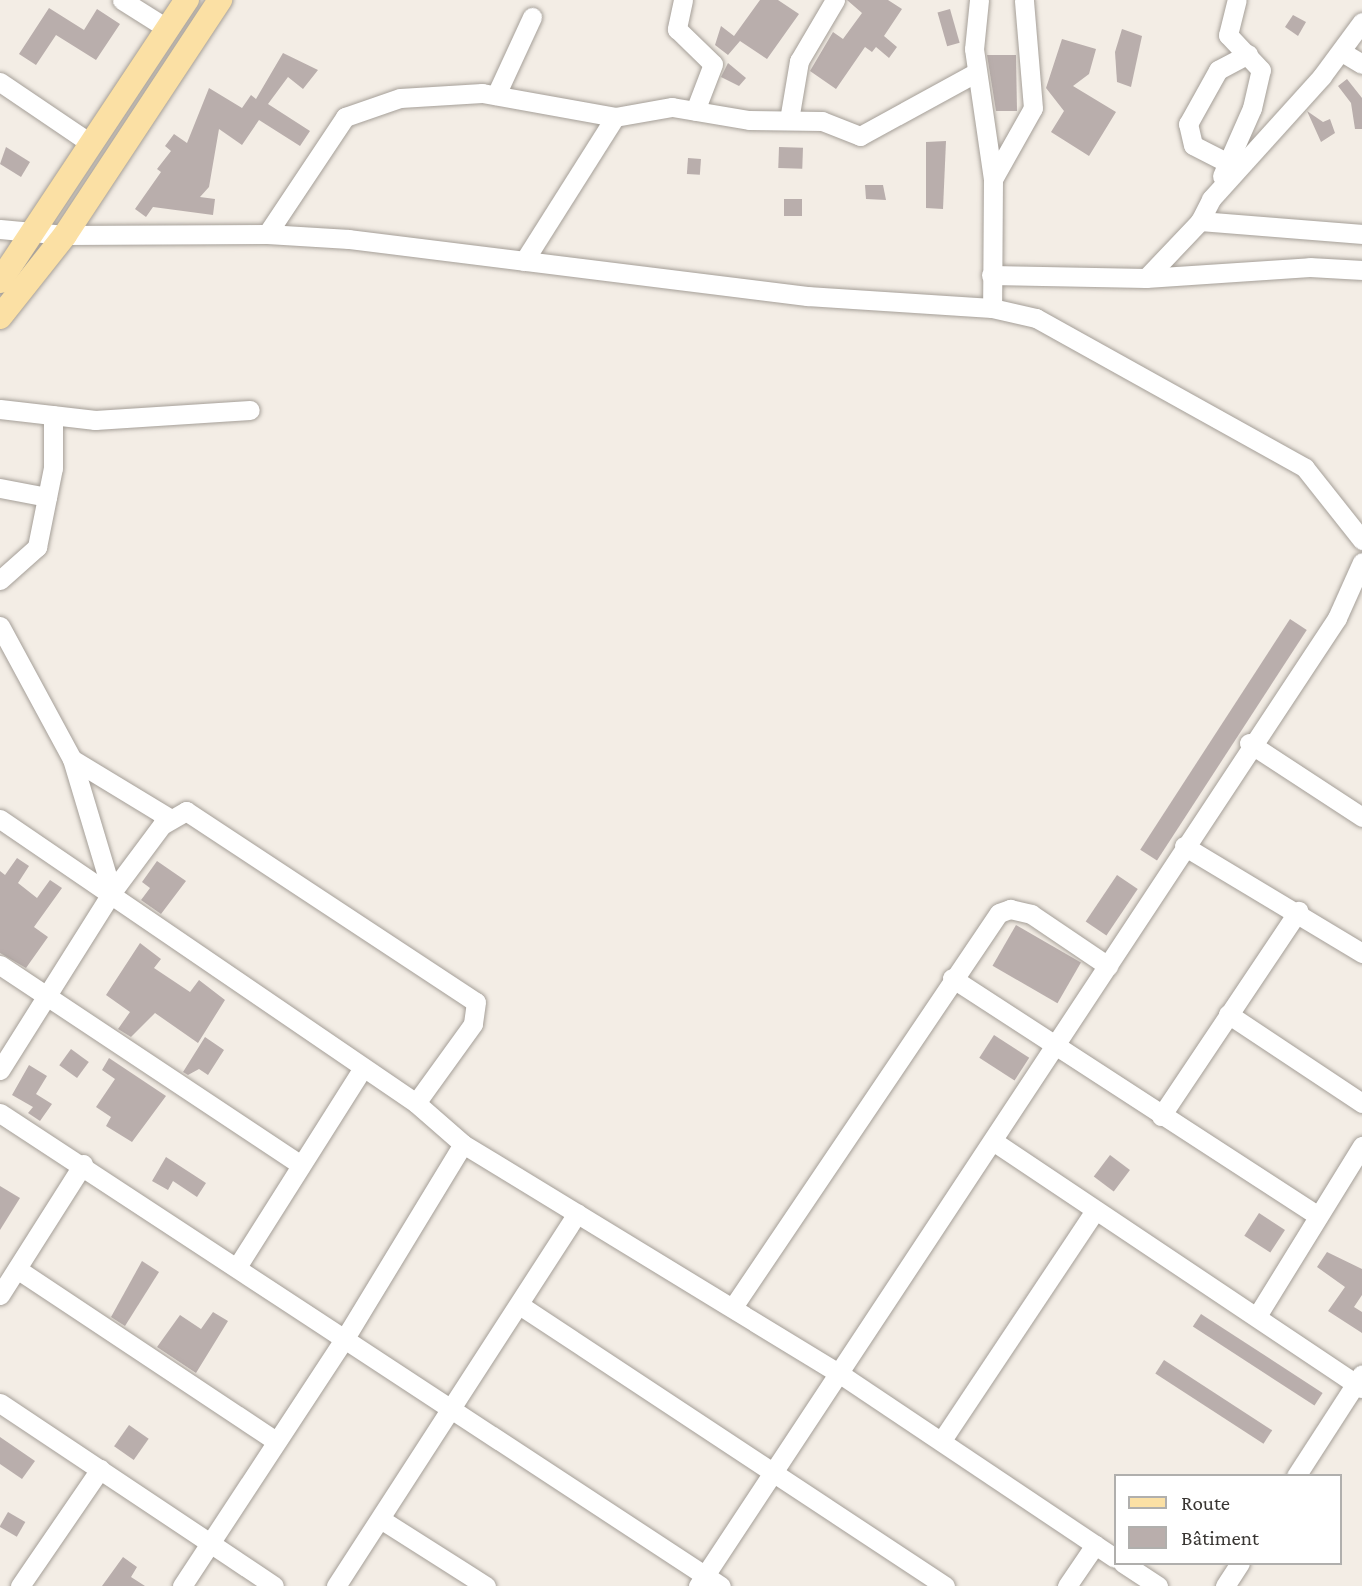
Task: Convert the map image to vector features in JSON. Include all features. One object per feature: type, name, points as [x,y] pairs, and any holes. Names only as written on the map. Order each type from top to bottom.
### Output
[{"type":"main road","points":[[0,281],[187,0]]},
{"type":"main road","points":[[0,317],[65,235],[220,0]]},
{"type":"street","points":[[122,0],[168,29]]},
{"type":"street","points":[[683,0],[677,29],[713,64],[695,111]]},
{"type":"street","points":[[789,120],[793,77],[835,0]]},
{"type":"street","points":[[979,0],[975,73],[993,179],[992,308]]},
{"type":"street","points":[[993,179],[1033,107],[1024,0]]},
{"type":"street","points":[[1146,278],[1200,221],[1228,163],[1260,78],[1261,64],[1227,35],[1237,0]]},
{"type":"street","points":[[496,94],[532,17]]},
{"type":"street","points":[[1211,199],[1342,52],[1362,22]]},
{"type":"street","points":[[1342,52],[1362,64]]},
{"type":"street","points":[[1228,163],[1193,145],[1188,124],[1217,70],[1248,54]]},
{"type":"street","points":[[267,234],[345,117],[400,98],[455,91],[496,94],[615,117],[672,107],[822,121],[848,135],[871,134],[975,73]]},
{"type":"street","points":[[0,82],[90,143]]},
{"type":"street","points":[[524,261],[615,117]]},
{"type":"street","points":[[1200,221],[1362,234]]},
{"type":"street","points":[[0,229],[65,235],[267,234],[524,261],[807,296],[992,308],[1070,332],[1305,468],[1362,540]]},
{"type":"street","points":[[991,275],[1146,278],[1310,267],[1362,270]]},
{"type":"street","points":[[0,409],[95,420],[250,410]]},
{"type":"street","points":[[0,580],[37,547],[47,497],[53,415]]},
{"type":"street","points":[[0,488],[47,497]]},
{"type":"street","points":[[0,1113],[83,1164],[345,1338],[449,1412],[708,1582],[771,1472],[1056,1046],[1249,743],[1348,600],[1362,562]]},
{"type":"street","points":[[0,626],[72,759],[112,892]]},
{"type":"street","points":[[1249,743],[1362,817]]},
{"type":"street","points":[[72,759],[169,818],[196,813],[476,1002],[473,1024],[416,1103]]},
{"type":"street","points":[[0,1070],[112,892],[169,818]]},
{"type":"street","points":[[0,819],[112,892],[362,1069],[416,1103],[463,1144],[837,1372],[1114,1557]]},
{"type":"street","points":[[1184,846],[1298,911],[1362,953]]},
{"type":"street","points":[[733,1307],[991,921],[1010,909],[1031,914],[1108,966]]},
{"type":"street","points":[[1161,1116],[1298,911]]},
{"type":"street","points":[[0,965],[298,1163]]},
{"type":"street","points":[[952,978],[1317,1216]]},
{"type":"street","points":[[1228,1014],[1362,1103]]},
{"type":"street","points":[[237,1267],[298,1163],[362,1069]]},
{"type":"street","points":[[993,1141],[1094,1212],[1360,1382],[1297,1474]]},
{"type":"street","points":[[182,1586],[345,1338],[463,1144]]},
{"type":"street","points":[[1257,1317],[1362,1146]]},
{"type":"street","points":[[0,1295],[83,1164]]},
{"type":"street","points":[[942,1440],[1094,1212]]},
{"type":"street","points":[[336,1586],[521,1306],[577,1213]]},
{"type":"street","points":[[17,1269],[276,1441]]},
{"type":"street","points":[[521,1306],[945,1586]]},
{"type":"street","points":[[1,1406],[100,1469],[208,1545],[274,1586]]},
{"type":"street","points":[[20,1586],[100,1469]]},
{"type":"street","points":[[382,1520],[486,1586]]},
{"type":"street","points":[[1067,1586],[1095,1545]]},
{"type":"street","points":[[1126,1565],[1158,1586]]},
{"type":"street","points":[[1225,1586],[1239,1565]]},
{"type":"building","points":[[760,0],[778,0],[799,14],[767,59],[740,41],[728,55],[715,45],[721,26],[734,36]]},
{"type":"building","points":[[847,0],[888,0],[902,9],[884,36],[897,47],[889,58],[876,47],[872,52],[865,47],[836,89],[810,71],[833,32],[843,39],[862,13]]},
{"type":"building","points":[[49,8],[84,30],[97,9],[120,24],[96,60],[56,35],[36,65],[19,54]]},
{"type":"building","points":[[950,9],[960,43],[947,46],[938,13]]},
{"type":"building","points":[[1293,15],[1306,22],[1298,36],[1285,27]]},
{"type":"building","points":[[1122,29],[1142,36],[1131,87],[1117,82],[1115,52]]},
{"type":"building","points":[[1062,39],[1096,49],[1089,74],[1073,86],[1116,112],[1089,156],[1051,132],[1064,111],[1046,88]]},
{"type":"building","points":[[283,53],[318,70],[303,89],[288,77],[268,104],[310,131],[300,146],[259,120],[242,145],[219,129],[209,187],[200,197],[215,199],[213,215],[153,207],[146,217],[135,209],[161,172],[157,169],[171,151],[165,146],[174,134],[187,143],[209,88],[242,108],[251,95],[256,99]]},
{"type":"building","points":[[987,55],[1016,55],[1017,111],[996,111]]},
{"type":"building","points":[[728,63],[746,78],[739,86],[721,77]]},
{"type":"building","points":[[1347,79],[1362,98],[1362,129],[1355,129],[1351,103],[1338,86]]},
{"type":"building","points":[[1307,111],[1323,122],[1330,119],[1335,133],[1321,142]]},
{"type":"building","points":[[946,141],[943,209],[926,208],[926,142]]},
{"type":"building","points":[[6,147],[30,162],[21,177],[0,164]]},
{"type":"building","points":[[779,147],[803,148],[802,169],[778,168]]},
{"type":"building","points":[[688,158],[701,159],[700,175],[687,174]]},
{"type":"building","points":[[865,185],[883,185],[886,200],[866,199]]},
{"type":"building","points":[[784,199],[802,199],[802,216],[784,216]]},
{"type":"building","points":[[1290,619],[1307,630],[1157,861],[1140,850]]},
{"type":"building","points":[[17,858],[29,866],[18,883],[37,898],[50,880],[62,888],[34,927],[48,937],[26,968],[0,953],[0,871],[5,875]]},
{"type":"building","points":[[157,861],[186,881],[161,914],[141,900],[150,888],[142,882]]},
{"type":"building","points":[[1117,875],[1138,889],[1106,935],[1086,921]]},
{"type":"building","points":[[1016,925],[1081,962],[1057,1003],[992,966]]},
{"type":"building","points":[[140,943],[161,959],[154,968],[190,992],[199,980],[225,1000],[198,1043],[155,1013],[131,1037],[118,1029],[130,1012],[106,995]]},
{"type":"building","points":[[994,1035],[1029,1058],[1015,1081],[979,1058]]},
{"type":"building","points":[[205,1037],[224,1050],[208,1075],[199,1069],[188,1075],[183,1072]]},
{"type":"building","points":[[71,1049],[89,1062],[77,1078],[59,1065]]},
{"type":"building","points":[[109,1058],[166,1096],[132,1142],[106,1126],[111,1117],[96,1107],[115,1079],[102,1070]]},
{"type":"building","points":[[29,1065],[47,1076],[36,1094],[52,1104],[40,1121],[28,1113],[33,1107],[12,1095]]},
{"type":"building","points":[[1110,1155],[1130,1170],[1114,1192],[1094,1177]]},
{"type":"building","points":[[166,1157],[206,1183],[197,1197],[173,1181],[168,1190],[152,1181]]},
{"type":"building","points":[[0,1186],[20,1198],[0,1230]]},
{"type":"building","points":[[1259,1213],[1285,1230],[1270,1253],[1244,1236]]},
{"type":"building","points":[[1327,1252],[1362,1269],[1362,1295],[1354,1307],[1362,1312],[1362,1333],[1328,1311],[1345,1287],[1317,1267]]},
{"type":"building","points":[[142,1261],[159,1272],[125,1326],[111,1317]]},
{"type":"building","points":[[213,1312],[228,1321],[196,1373],[157,1347],[180,1315],[201,1329]]},
{"type":"building","points":[[1201,1314],[1323,1393],[1314,1406],[1193,1327]]},
{"type":"building","points":[[1164,1360],[1272,1430],[1263,1444],[1155,1373]]},
{"type":"building","points":[[129,1425],[149,1439],[134,1460],[114,1446]]},
{"type":"building","points":[[0,1437],[35,1461],[22,1479],[0,1464]]},
{"type":"building","points":[[8,1512],[25,1522],[17,1537],[0,1527]]},
{"type":"building","points":[[123,1557],[137,1567],[131,1577],[145,1586],[102,1586]]}]
